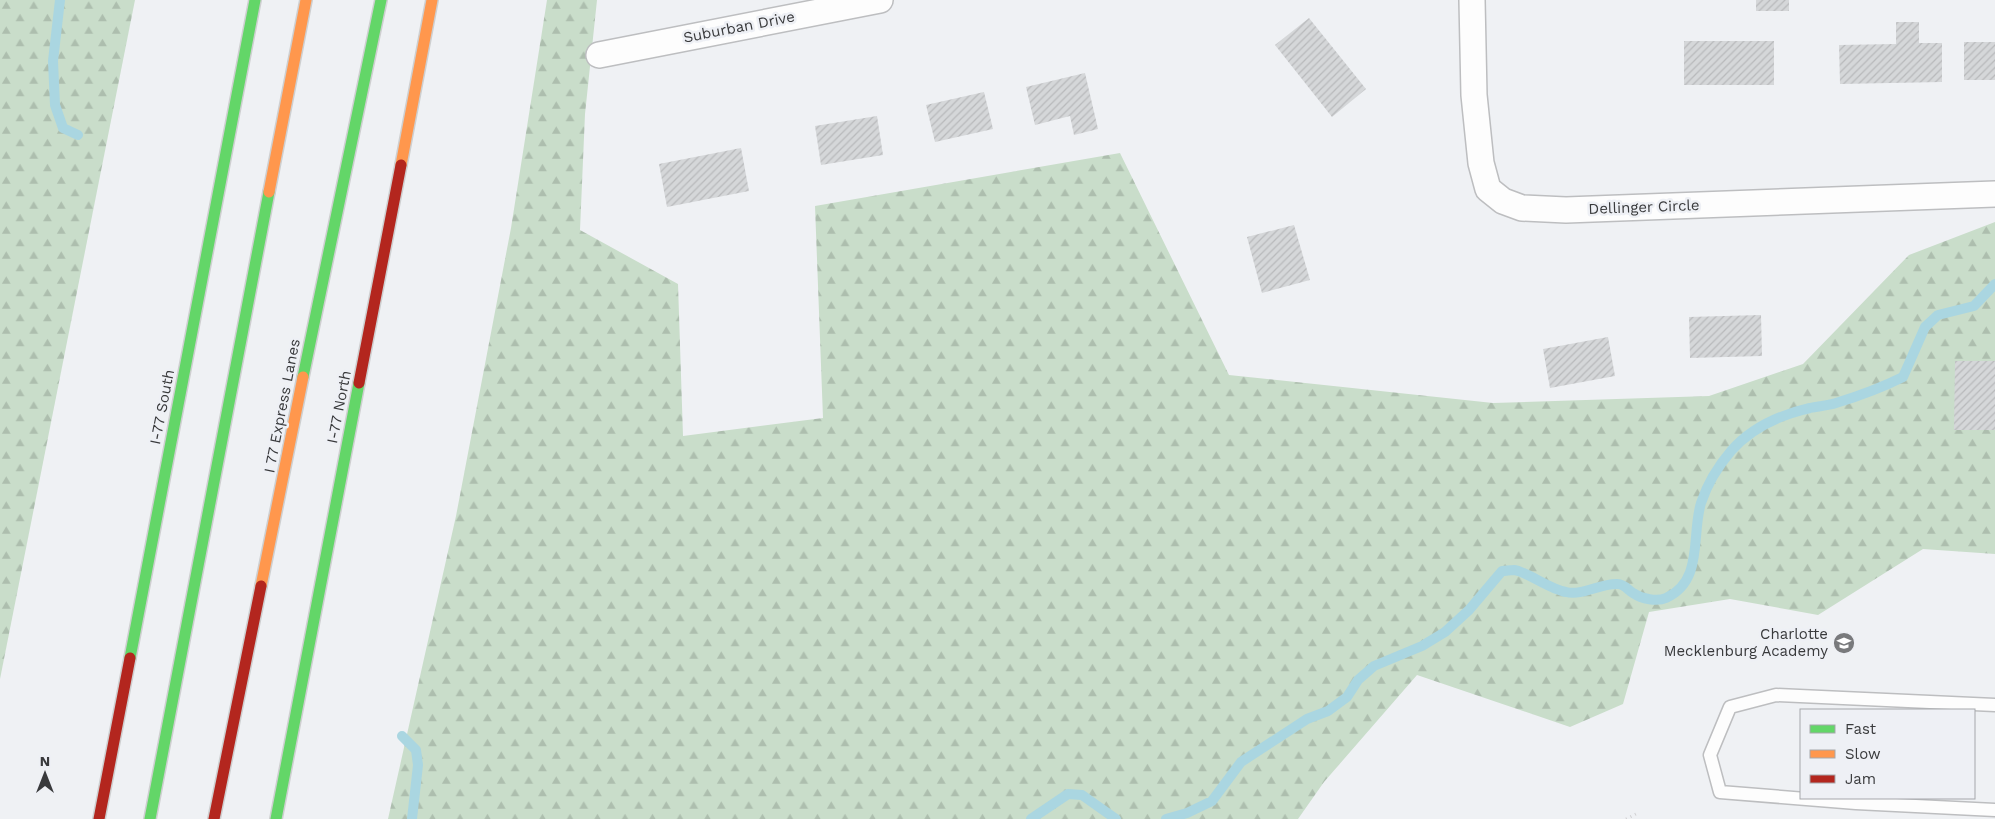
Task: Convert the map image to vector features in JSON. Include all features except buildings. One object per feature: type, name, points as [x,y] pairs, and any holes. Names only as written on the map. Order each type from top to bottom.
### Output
[{"type":"highway","name":"I-77 South","points":[[100,819],[254,0]]},
{"type":"highway","points":[[150,819],[306,0]]},
{"type":"highway","name":"I 77 Express Lanes","points":[[214,819],[381,0]]},
{"type":"highway","name":"I-77 North","points":[[276,819],[432,0]]},
{"type":"street","name":"Suburban Drive","points":[[599,55],[880,0]]},
{"type":"street","name":"Dellinger Circle","points":[[1472,0],[1474,95],[1481,163],[1488,189],[1503,201],[1522,208],[1566,210],[1995,194]]},
{"type":"lane","points":[[1800,798],[1720,792],[1710,755],[1730,707],[1776,695],[1995,705]]},
{"type":"lane","points":[[1807,799],[1995,810]]},
{"type":"path","points":[[1626,819],[1638,814]]},
{"type":"green space","points":[[0,0],[135,0],[0,679]]},
{"type":"green space","points":[[547,0],[597,0],[585,114],[580,230],[678,284],[683,436],[823,418],[815,206],[1120,153],[1229,375],[1493,403],[1709,396],[1803,364],[1909,255],[1995,222],[1995,554],[1923,549],[1818,615],[1730,599],[1649,612],[1623,704],[1570,727],[1417,675],[1324,782],[1298,819],[388,819],[456,516],[511,228]]},
{"type":"waterway","points":[[60,0],[53,61],[55,105],[63,128],[78,135]]},
{"type":"waterway","points":[[1166,819],[1187,813],[1212,801],[1241,762],[1307,719],[1328,711],[1347,697],[1358,680],[1374,666],[1422,646],[1445,632],[1469,610],[1502,571],[1519,571],[1559,590],[1572,593],[1605,585],[1620,584],[1641,597],[1658,600],[1666,598],[1678,590],[1686,580],[1694,556],[1701,503],[1718,469],[1739,443],[1757,429],[1777,418],[1845,400],[1903,377],[1925,327],[1938,315],[1974,306],[1995,284]]},
{"type":"waterway","points":[[402,736],[416,750],[418,765],[412,819]]},
{"type":"waterway","points":[[1031,819],[1068,794],[1082,795],[1116,819]]},
{"type":"traffic: fast","points":[[130,658],[255,0]]},
{"type":"traffic: fast","points":[[303,377],[381,0]]},
{"type":"traffic: fast","points":[[150,819],[269,192]]},
{"type":"traffic: fast","points":[[276,819],[359,383]]},
{"type":"traffic: slow","points":[[269,192],[306,0]]},
{"type":"traffic: slow","points":[[401,165],[432,0]]},
{"type":"traffic: slow","points":[[261,586],[303,377]]},
{"type":"traffic: jam","points":[[359,383],[401,165]]},
{"type":"traffic: jam","points":[[214,819],[261,586]]},
{"type":"traffic: jam","points":[[99,819],[130,658]]},
{"type":"place","name":"Charlotte Mecklenburg Academy","points":[[1844,643]]}]
